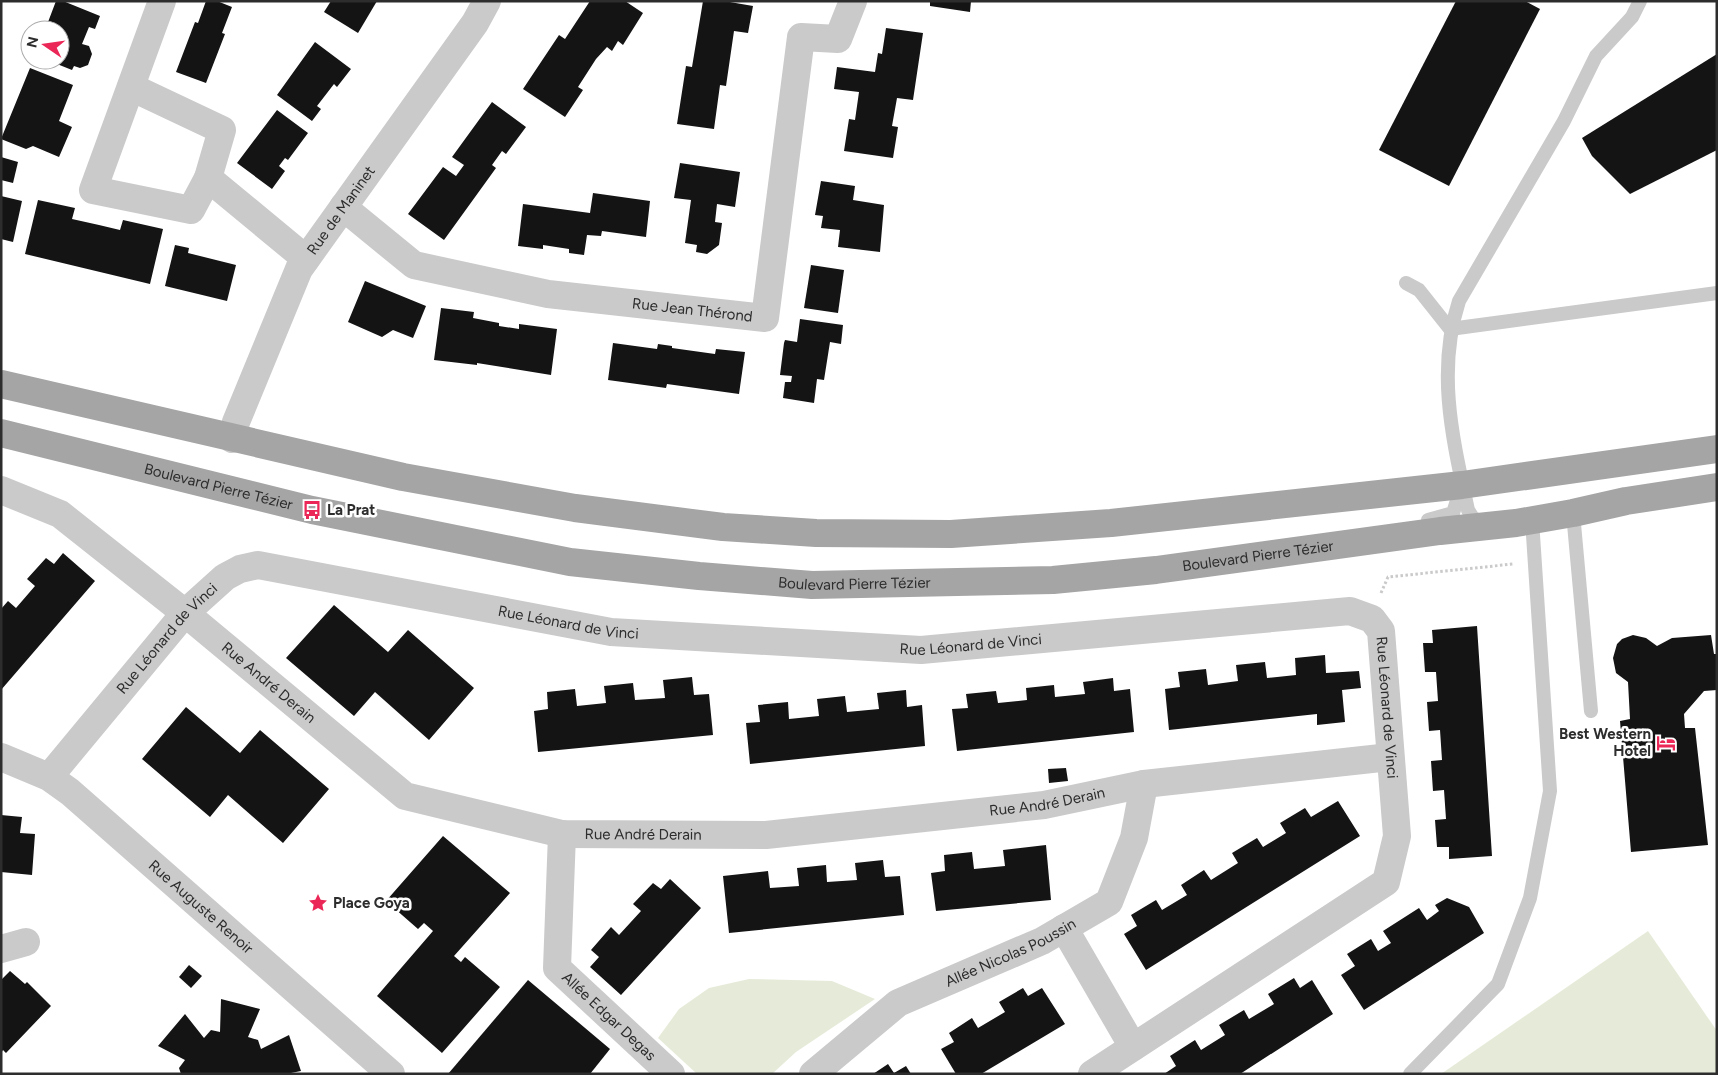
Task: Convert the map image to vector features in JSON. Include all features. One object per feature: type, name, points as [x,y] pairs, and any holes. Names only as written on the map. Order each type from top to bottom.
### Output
[{"type":"main road","points":[[1,384],[232,439],[403,477],[575,508],[723,527],[816,534],[951,534],[1110,523],[1462,484],[1717,449]]},
{"type":"main road","name":"Boulevard Pierre Tézier","points":[[1,433],[312,510],[570,562],[699,576],[812,585],[1053,580],[1156,570],[1440,531],[1497,526],[1573,513],[1626,501],[1717,487]]},
{"type":"street","points":[[130,87],[222,130],[208,178],[191,210],[93,190],[130,87],[162,1]]},
{"type":"street","name":"Rue de Maninet","points":[[232,439],[236,422],[299,269],[475,23],[487,1]]},
{"type":"street","name":"Rue Jean Thérond","points":[[343,207],[414,265],[548,294],[766,318],[801,37],[838,39],[853,1]]},
{"type":"street","points":[[208,178],[306,260]]},
{"type":"street","name":"Rue André Derain","points":[[1,490],[60,514],[185,613],[406,796],[562,834],[766,835],[1044,805],[1144,784],[1390,757]]},
{"type":"street","name":"Rue Léonard de Vinci","points":[[48,777],[185,613],[225,577],[240,569],[258,565],[611,632],[921,650],[1350,611],[1372,620],[1381,631],[1397,836],[1386,882],[1092,1074]]},
{"type":"street","name":"Rue Auguste Renoir","points":[[1,758],[48,777],[78,799],[391,1074]]},
{"type":"street","name":"Allée Nicolas Poussin","points":[[813,1074],[898,1003],[1042,941],[1109,902],[1134,838],[1144,784]]},
{"type":"street","name":"Allée Edgar Degas","points":[[562,834],[557,968],[671,1074]]},
{"type":"street","points":[[1064,928],[1134,1047]]},
{"type":"lane","points":[[1497,526],[1473,518],[1468,510],[1453,437],[1446,369],[1450,329],[1459,302],[1564,121],[1596,56],[1632,17],[1640,1]]},
{"type":"lane","points":[[1406,283],[1419,290],[1450,329]]},
{"type":"lane","points":[[1450,329],[1717,293]]},
{"type":"lane","points":[[1156,570],[1182,560],[1218,552],[1350,536],[1402,522],[1448,516],[1457,507],[1462,484]]},
{"type":"lane","points":[[1573,513],[1591,711]]},
{"type":"lane","points":[[1410,1074],[1498,984],[1530,898],[1550,791],[1532,520]]},
{"type":"path","points":[[1372,620],[1388,577],[1534,561]]},
{"type":"green space","points":[[1648,931],[1717,1031],[1717,1074],[1441,1074]]},
{"type":"green space","points":[[749,979],[832,981],[875,999],[796,1052],[772,1074],[697,1074],[658,1038],[679,1009],[709,988]]},
{"type":"building","points":[[56,1],[63,1],[100,16],[95,29],[89,27],[82,44],[89,46],[92,54],[88,65],[80,68],[74,66],[72,70],[70,69],[70,20],[49,20]]},
{"type":"building","points":[[206,1],[217,1],[232,7],[222,33],[225,34],[206,83],[176,72],[195,22],[198,23]]},
{"type":"building","points":[[331,1],[377,1],[358,33],[324,12]]},
{"type":"building","points":[[590,1],[625,1],[643,13],[623,45],[618,41],[612,51],[607,47],[596,59],[578,87],[583,90],[565,117],[523,89],[559,35],[565,39]]},
{"type":"building","points":[[703,1],[724,1],[753,6],[748,33],[734,31],[726,86],[720,85],[714,129],[677,124],[686,66],[692,67]]},
{"type":"building","points":[[930,1],[971,1],[970,12],[930,6]]},
{"type":"building","points":[[1456,1],[1525,1],[1540,9],[1449,186],[1379,150]]},
{"type":"building","points":[[886,28],[923,33],[913,100],[897,98],[892,126],[898,127],[893,158],[844,151],[849,119],[855,120],[859,92],[834,89],[837,67],[875,72],[878,53],[882,54]]},
{"type":"building","points":[[315,42],[351,69],[337,87],[334,84],[317,106],[321,109],[312,121],[277,95]]},
{"type":"building","points":[[1717,54],[1717,150],[1630,194],[1592,156],[1582,138]]},
{"type":"building","points":[[29,70],[35,70],[73,85],[59,121],[72,127],[59,157],[33,146],[26,149],[1,139]]},
{"type":"building","points":[[492,102],[526,127],[506,154],[502,151],[492,165],[496,168],[444,240],[408,214],[443,167],[456,176],[464,165],[452,157]]},
{"type":"building","points":[[277,110],[308,133],[288,160],[285,158],[279,166],[285,171],[272,189],[237,163]]},
{"type":"building","points":[[1,157],[18,162],[13,183],[1,180]]},
{"type":"building","points":[[680,163],[740,172],[735,207],[717,204],[715,222],[722,223],[719,245],[707,254],[696,252],[697,245],[685,243],[691,200],[674,198]]},
{"type":"building","points":[[821,181],[855,186],[853,200],[884,205],[880,252],[838,247],[840,230],[821,228],[823,216],[815,215]]},
{"type":"building","points":[[593,193],[650,201],[646,237],[602,231],[601,236],[587,235],[584,255],[569,253],[569,249],[543,245],[543,249],[518,246],[523,204],[590,213]]},
{"type":"building","points":[[1,196],[22,201],[13,242],[1,239]]},
{"type":"building","points":[[38,200],[75,208],[72,219],[120,230],[123,220],[163,229],[150,284],[25,254]]},
{"type":"building","points":[[175,245],[189,248],[188,253],[236,265],[227,301],[165,286]]},
{"type":"building","points":[[811,265],[844,270],[838,313],[804,308]]},
{"type":"building","points":[[365,281],[426,306],[413,338],[393,330],[382,337],[348,322]]},
{"type":"building","points":[[441,308],[474,312],[473,318],[499,323],[499,326],[519,329],[519,324],[557,329],[551,375],[477,363],[477,365],[434,360]]},
{"type":"building","points":[[800,319],[843,325],[841,344],[830,342],[824,380],[817,379],[814,403],[783,398],[785,382],[791,382],[792,376],[780,375],[784,343],[785,340],[797,342]]},
{"type":"building","points":[[613,343],[657,349],[658,344],[672,346],[672,348],[715,354],[716,349],[745,352],[739,394],[667,384],[666,388],[608,380]]},
{"type":"building","points":[[63,553],[95,581],[1,690],[1,609],[8,601],[16,608],[35,586],[27,579],[46,558],[54,564]]},
{"type":"building","points":[[334,605],[388,652],[408,630],[474,688],[429,740],[375,692],[354,716],[286,658]]},
{"type":"building","points":[[1477,626],[1492,856],[1449,859],[1449,847],[1437,847],[1435,820],[1446,819],[1444,790],[1433,791],[1431,761],[1442,760],[1440,730],[1429,731],[1427,702],[1438,701],[1436,672],[1425,672],[1423,643],[1433,643],[1432,630]]},
{"type":"building","name":"Best Western Hotel","points":[[1633,635],[1646,638],[1657,646],[1672,638],[1711,635],[1714,654],[1717,654],[1717,690],[1704,691],[1684,714],[1685,728],[1695,728],[1708,845],[1631,852],[1620,721],[1630,719],[1628,682],[1616,673],[1613,658],[1617,644],[1622,639]]},
{"type":"building","points":[[1325,655],[1326,673],[1359,671],[1361,688],[1342,690],[1345,722],[1317,725],[1317,714],[1169,730],[1165,689],[1180,687],[1178,672],[1206,669],[1208,685],[1238,681],[1236,665],[1265,662],[1267,678],[1296,675],[1295,658]]},
{"type":"building","points":[[692,677],[694,695],[709,694],[713,735],[538,752],[534,711],[548,709],[547,692],[575,689],[577,706],[606,703],[604,686],[633,683],[635,700],[665,698],[663,680]]},
{"type":"building","points":[[1113,678],[1114,691],[1130,689],[1134,732],[957,751],[952,709],[968,708],[966,694],[996,691],[998,703],[1027,700],[1026,688],[1054,685],[1055,697],[1085,694],[1083,682]]},
{"type":"building","points":[[906,690],[907,707],[922,705],[925,746],[750,764],[746,723],[760,722],[758,705],[788,702],[789,719],[819,716],[817,699],[845,696],[847,712],[879,709],[877,693]]},
{"type":"building","points":[[186,707],[240,753],[260,730],[329,789],[283,843],[228,795],[210,817],[142,759]]},
{"type":"building","points":[[1066,768],[1068,781],[1049,783],[1048,769]]},
{"type":"building","points":[[1338,801],[1360,836],[1146,970],[1124,934],[1137,926],[1131,915],[1156,900],[1162,910],[1187,895],[1181,885],[1204,870],[1211,880],[1238,863],[1232,853],[1257,838],[1263,847],[1286,833],[1280,823],[1305,808],[1311,817]]},
{"type":"building","points":[[1,815],[22,817],[20,833],[35,834],[32,875],[1,872]]},
{"type":"building","points":[[443,836],[510,893],[454,956],[461,962],[465,957],[500,987],[442,1053],[377,996],[433,931],[424,923],[418,929],[386,901]]},
{"type":"building","points":[[1046,845],[1051,900],[936,911],[931,873],[945,871],[944,855],[972,852],[974,869],[1005,866],[1003,850]]},
{"type":"building","points":[[883,860],[885,877],[900,876],[904,915],[729,933],[723,876],[768,871],[770,888],[799,886],[797,868],[826,865],[827,882],[857,880],[855,863]]},
{"type":"building","points":[[670,879],[701,908],[621,995],[590,967],[599,957],[591,950],[611,927],[619,935],[641,911],[633,904],[653,883],[661,889]]},
{"type":"building","points":[[1447,898],[1469,907],[1484,933],[1364,1010],[1341,975],[1355,966],[1347,954],[1371,939],[1378,951],[1391,943],[1383,931],[1419,908],[1427,920],[1439,911],[1435,905]]},
{"type":"building","points":[[189,965],[202,976],[191,988],[179,977]]},
{"type":"building","points":[[10,971],[25,984],[27,982],[51,1006],[6,1053],[3,1050],[1,1053],[1,980]]},
{"type":"building","points":[[1294,978],[1300,988],[1312,980],[1333,1014],[1240,1074],[1164,1074],[1176,1066],[1170,1056],[1195,1040],[1201,1050],[1225,1035],[1219,1025],[1244,1010],[1249,1019],[1274,1004],[1268,994]]},
{"type":"building","points":[[528,980],[610,1049],[590,1074],[448,1074]]},
{"type":"building","points":[[1023,988],[1028,996],[1042,988],[1065,1024],[981,1074],[956,1074],[941,1049],[954,1042],[949,1033],[972,1018],[978,1028],[1005,1012],[999,1002]]},
{"type":"building","points":[[221,999],[260,1009],[248,1037],[258,1040],[261,1049],[289,1035],[301,1071],[286,1074],[181,1074],[179,1068],[185,1060],[158,1046],[185,1014],[204,1038],[211,1030],[220,1032]]},
{"type":"building","points":[[888,1064],[894,1073],[906,1066],[911,1074],[873,1074]]},
{"type":"place","name":"La Prat","points":[[312,510]]},
{"type":"place","name":"Best Western Hotel","points":[[1666,743]]},
{"type":"place","name":"Place Goya","points":[[318,903]]}]
